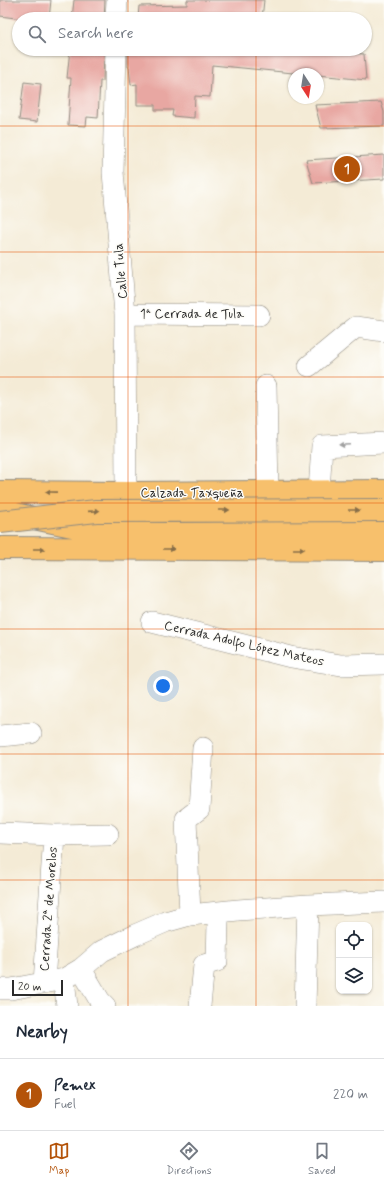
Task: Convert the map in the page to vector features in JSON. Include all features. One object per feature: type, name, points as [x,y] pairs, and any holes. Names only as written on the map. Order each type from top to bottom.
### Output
[{"type":"main road","name":"Calzada Taxqueña","points":[[0,492],[126,493],[384,491]]},
{"type":"main road","name":"Calzada Taxqueña","points":[[0,522],[96,511],[384,510]]},
{"type":"main road","points":[[0,511],[96,531],[166,534],[384,531]]},
{"type":"main road","points":[[0,548],[384,550]]},
{"type":"street","points":[[116,12],[117,0]]},
{"type":"street","name":"Calle Tula","points":[[116,56],[113,172],[125,314],[126,493]]},
{"type":"street","name":"1ª Cerrada de Tula","points":[[125,314],[259,314]]},
{"type":"street","points":[[309,366],[356,327],[384,331]]},
{"type":"street","points":[[266,386],[268,492]]},
{"type":"street","points":[[319,491],[322,446],[384,443]]},
{"type":"street","name":"Cerrada Adolfo López Mateos","points":[[152,622],[291,657],[342,665],[384,664]]},
{"type":"street","points":[[0,736],[31,733]]},
{"type":"street","points":[[190,915],[186,819],[199,809],[203,748]]},
{"type":"street","points":[[0,832],[54,835],[108,834]]},
{"type":"street","name":"Cerrada 2ª de Morelos","points":[[44,983],[54,835]]},
{"type":"street","points":[[0,990],[44,983],[73,974],[102,951],[165,922],[190,915],[308,905],[384,902]]},
{"type":"street","points":[[305,1006],[308,905]]},
{"type":"street","points":[[200,1006],[204,965],[217,961],[219,912]]},
{"type":"street","points":[[67,1006],[73,974]]},
{"type":"street","points":[[73,974],[105,1006]]},
{"type":"building","points":[[0,0],[51,0],[50,12],[12,12],[12,18],[0,16]]},
{"type":"building","points":[[74,0],[105,0],[104,12],[73,12]]},
{"type":"building","points":[[187,0],[264,0],[263,12],[139,12],[139,6],[187,5]]},
{"type":"building","points":[[69,56],[104,56],[103,81],[100,81],[98,118],[87,117],[86,126],[68,125],[71,78],[67,78]]},
{"type":"building","points":[[128,56],[364,56],[366,80],[324,76],[324,68],[288,68],[288,73],[212,65],[210,97],[195,96],[194,118],[172,116],[173,110],[155,110],[155,105],[137,105],[137,84],[131,85]]},
{"type":"building","points":[[24,82],[41,84],[37,122],[19,120]]},
{"type":"building","points":[[381,102],[384,112],[384,126],[321,128],[315,105]]},
{"type":"building","points":[[384,155],[384,179],[313,183],[306,160]]},
{"type":"place","name":"Pemex","points":[[347,169]]}]
